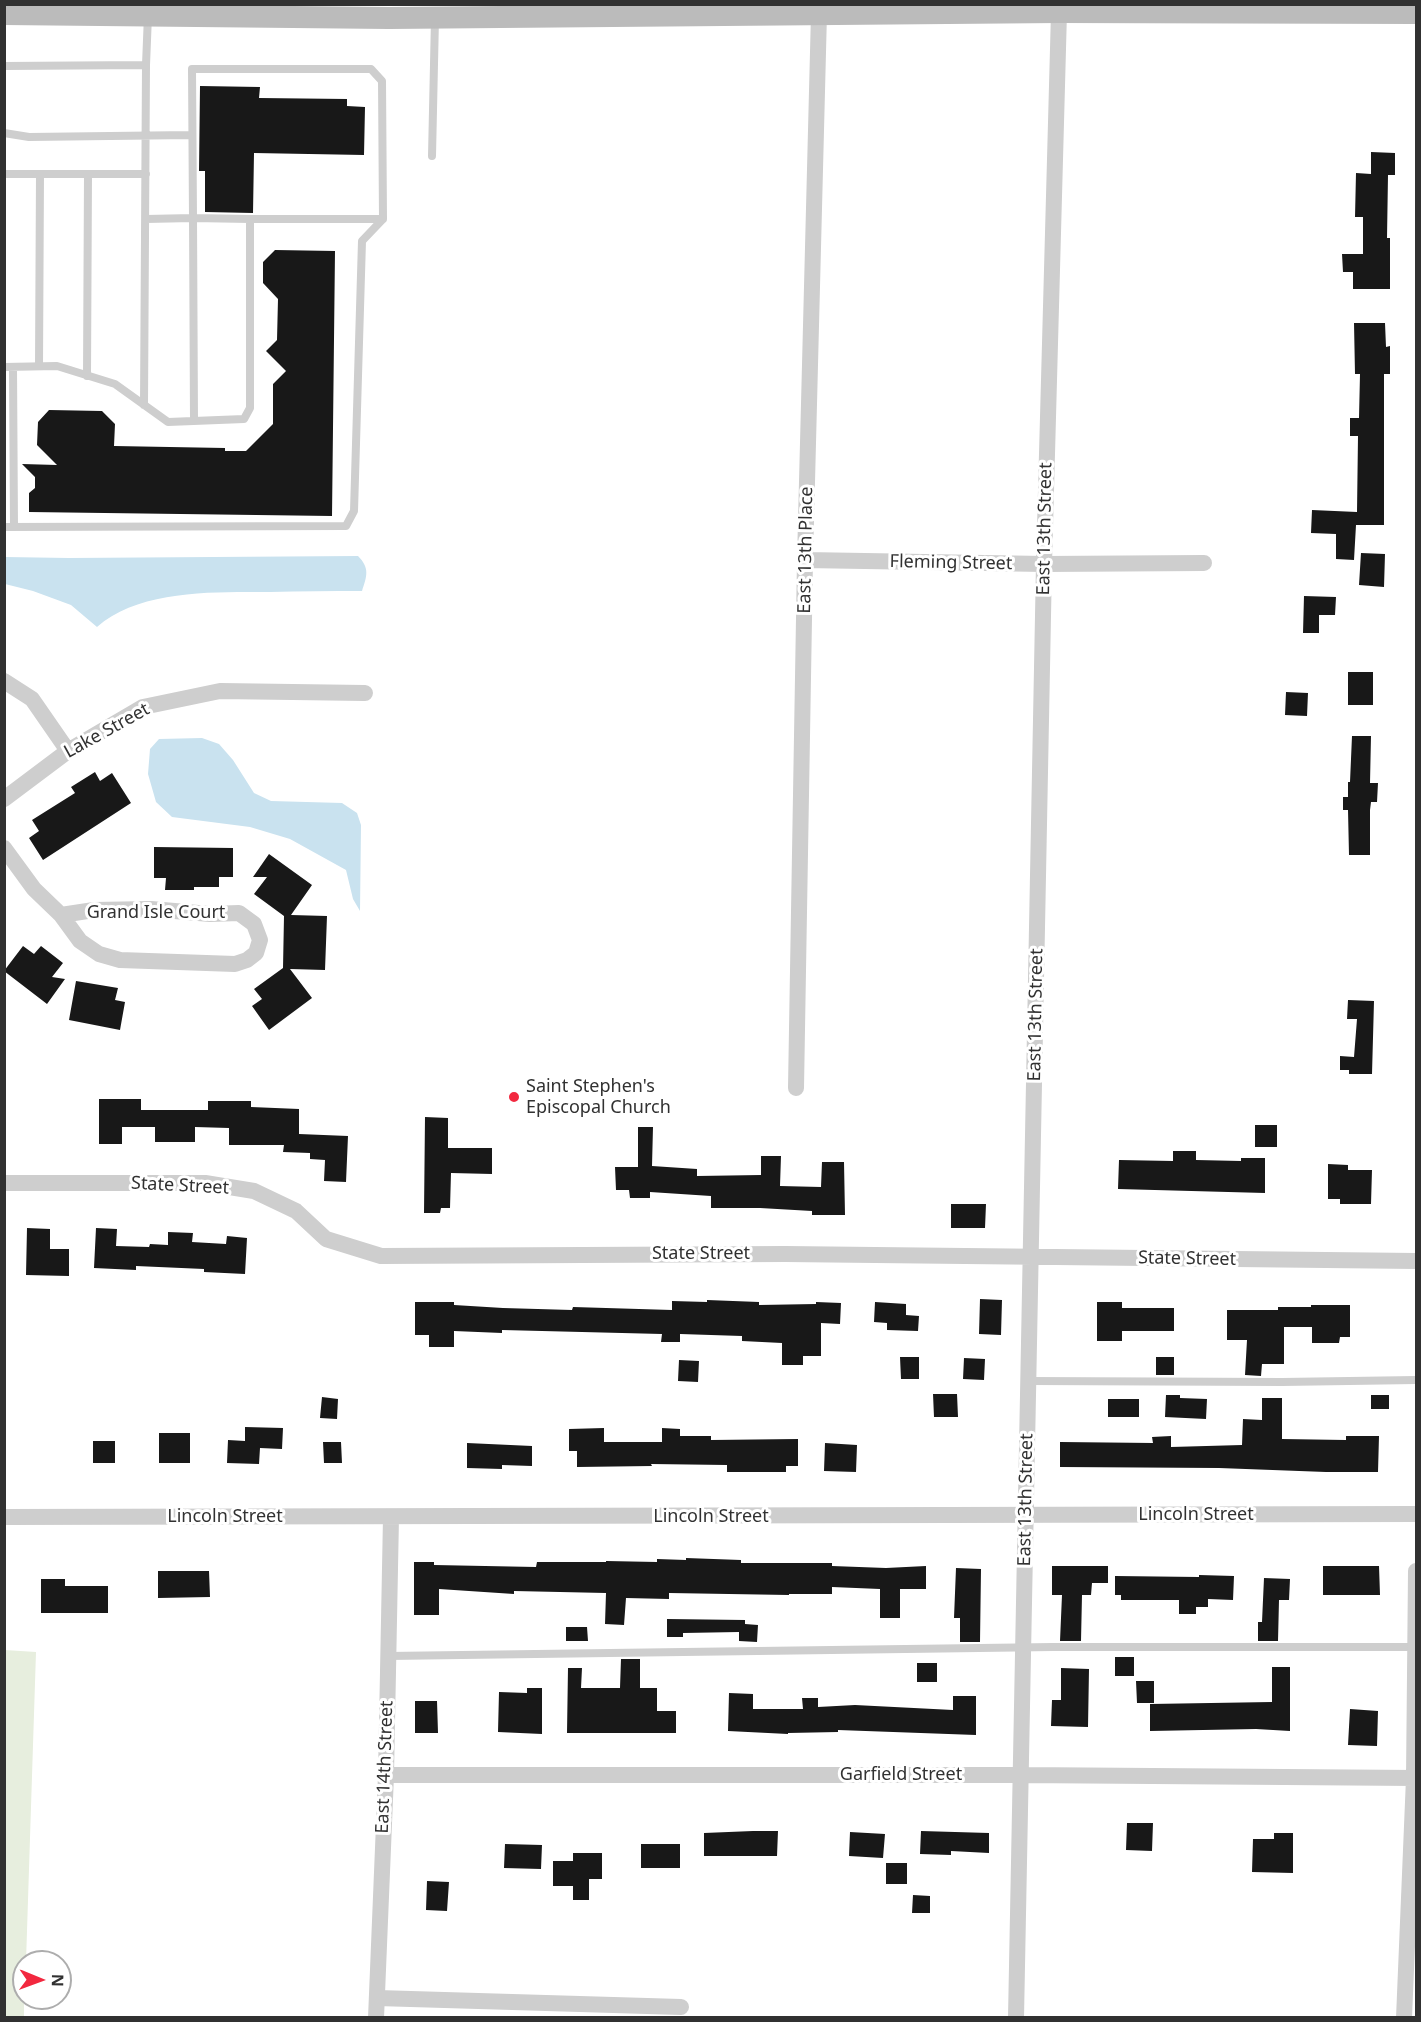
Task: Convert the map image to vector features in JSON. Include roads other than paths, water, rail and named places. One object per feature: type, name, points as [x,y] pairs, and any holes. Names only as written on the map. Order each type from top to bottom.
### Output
[{"type":"main road","points":[[4,14],[148,10],[389,11],[435,17],[461,14],[604,10],[819,13],[1416,13]]},
{"type":"street","name":"East 13th Street","points":[[1016,2018],[1044,564],[1059,12]]},
{"type":"street","name":"East 13th Place","points":[[796,1088],[805,560],[819,13]]},
{"type":"street","name":"Fleming Street","points":[[805,560],[1044,564],[1204,563]]},
{"type":"street","points":[[4,681],[32,699],[68,751]]},
{"type":"street","name":"Lake Street","points":[[4,799],[68,751],[143,707],[220,691],[365,693]]},
{"type":"street","name":"Grand Isle Court","points":[[4,848],[34,889],[61,915],[80,941],[99,954],[120,960],[235,964],[248,960],[256,953],[260,940],[254,924],[239,913],[210,914],[151,909],[94,910],[61,915]]},
{"type":"street","name":"State Street","points":[[4,1183],[204,1183],[254,1191],[296,1211],[326,1239],[381,1256],[785,1254],[1416,1261]]},
{"type":"street","name":"Lincoln Street","points":[[4,1516],[1416,1514]]},
{"type":"street","name":"East 14th Street","points":[[376,2018],[386,1775],[391,1517]]},
{"type":"street","points":[[1404,2018],[1415,1778],[1416,1571]]},
{"type":"street","name":"Garfield Street","points":[[386,1775],[1021,1775],[1415,1778]]},
{"type":"street","points":[[377,1998],[681,2007]]},
{"type":"lane","points":[[144,405],[148,10]]},
{"type":"lane","points":[[432,156],[435,17]]},
{"type":"lane","points":[[4,66],[146,65]]},
{"type":"lane","points":[[194,421],[192,69],[371,69],[382,81],[383,219],[362,241],[354,512],[346,526],[9,527],[9,367],[57,366],[115,384],[168,422],[194,421],[244,419],[250,408],[250,219]]},
{"type":"lane","points":[[4,133],[29,137],[191,135]]},
{"type":"lane","points":[[4,174],[146,174]]},
{"type":"lane","points":[[39,366],[40,174]]},
{"type":"lane","points":[[87,376],[88,174]]},
{"type":"lane","points":[[146,219],[383,219]]},
{"type":"lane","points":[[1028,1381],[1416,1380]]},
{"type":"lane","points":[[388,1656],[1023,1648],[1416,1649]]},
{"type":"water","points":[[358,556],[366,568],[362,591],[227,592],[179,595],[134,606],[114,615],[97,627],[71,605],[33,591],[5,584],[5,557]]},
{"type":"water","points":[[202,738],[219,744],[233,760],[254,793],[271,801],[342,803],[357,813],[361,825],[360,911],[353,899],[346,870],[290,839],[250,827],[172,817],[156,802],[148,774],[150,749],[159,739]]},
{"type":"place","name":"Saint Stephen's Episcopal Church","points":[[514,1097]]}]
